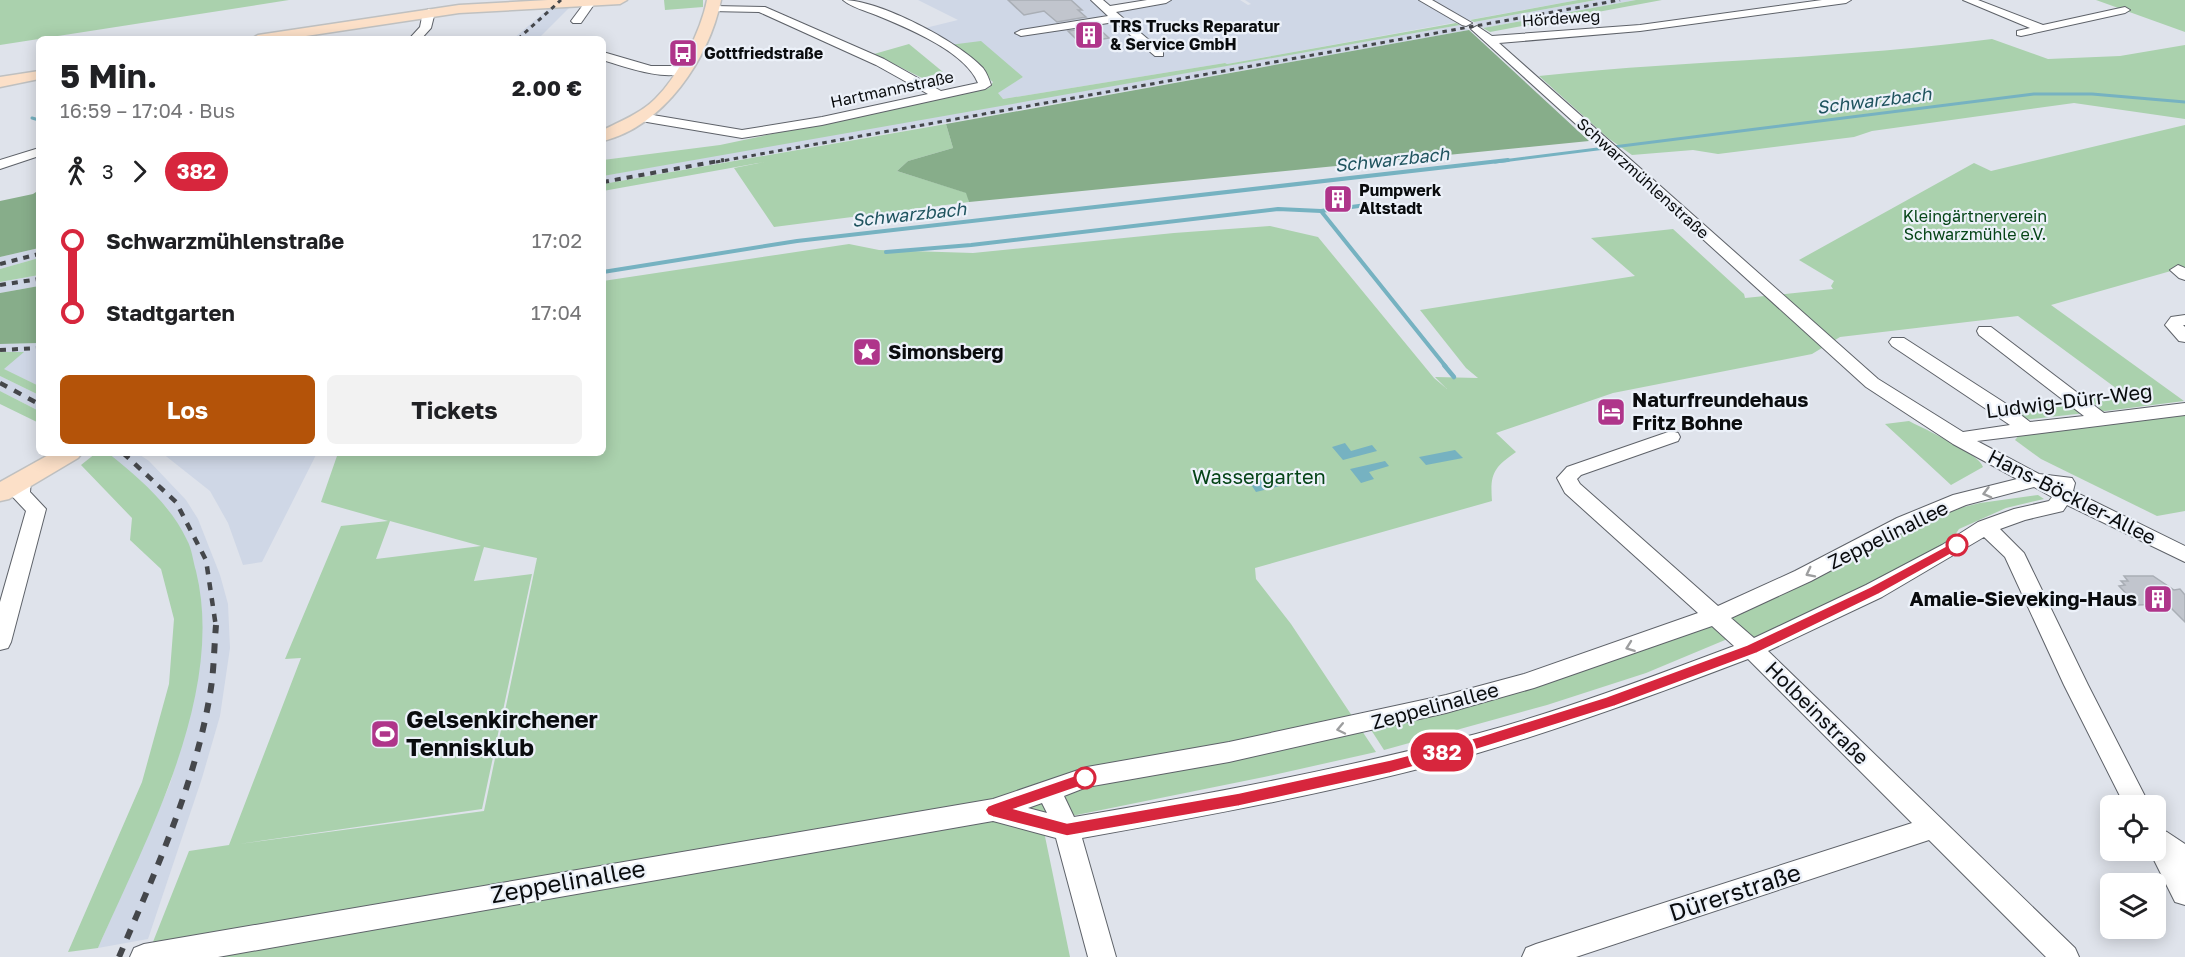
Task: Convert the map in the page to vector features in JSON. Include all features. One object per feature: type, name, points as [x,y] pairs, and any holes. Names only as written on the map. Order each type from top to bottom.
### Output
[{"type":"main road","points":[[277,36],[485,4],[590,3],[620,0]]},
{"type":"main road","points":[[606,134],[641,117],[667,96],[708,25],[714,5]]},
{"type":"main road","points":[[0,82],[36,76]]},
{"type":"main road","points":[[0,494],[10,478],[63,456]]},
{"type":"street","name":"Hartmannstraße","points":[[641,117],[742,134],[822,121],[986,85],[985,80],[968,62],[948,46],[916,27],[848,0]]},
{"type":"street","points":[[1096,0],[1159,54]]},
{"type":"street","points":[[1021,33],[1113,14],[1166,0]]},
{"type":"street","name":"Schwarzmühlenstraße","points":[[1424,0],[1472,26],[1491,40],[1872,383],[1914,412],[1967,438]]},
{"type":"street","name":"Hördeweg","points":[[1491,40],[1640,28],[1846,0]]},
{"type":"street","points":[[1968,0],[2061,35]]},
{"type":"street","points":[[577,21],[590,3]]},
{"type":"street","points":[[714,5],[760,9],[880,62],[939,95]]},
{"type":"street","points":[[2021,33],[2125,10]]},
{"type":"street","points":[[418,36],[425,28],[429,12]]},
{"type":"street","points":[[606,57],[650,69],[682,70]]},
{"type":"street","points":[[0,165],[36,153]]},
{"type":"street","points":[[2185,320],[2177,321],[2172,326],[2185,337]]},
{"type":"street","points":[[1985,331],[2100,419]]},
{"type":"street","points":[[1898,342],[2002,409],[2026,428]]},
{"type":"street","name":"Ludwig-Dürr-Weg","points":[[1967,438],[2026,428],[2185,409]]},
{"type":"street","name":"Holbeinstraße","points":[[1671,437],[1574,471],[1567,478],[1572,488],[1752,649],[2065,957]]},
{"type":"street","name":"Hans-Böckler-Allee","points":[[1967,438],[2037,480]]},
{"type":"street","name":"Hans-Böckler-Allee","points":[[1967,438],[2064,488],[2185,555]]},
{"type":"street","points":[[0,642],[36,509],[20,494],[10,478]]},
{"type":"street","name":"Zeppelinallee","points":[[144,957],[526,889],[993,810],[1050,792],[1087,777],[1229,752],[1446,704],[1526,682],[1715,616],[1803,576],[1904,523],[1960,500],[2037,480],[2064,488],[2056,506],[1985,527],[1949,550],[1874,591],[1752,649],[1659,685],[1559,719],[1390,766],[1239,800],[1067,830],[993,810]]},
{"type":"street","name":"Hans-Böckler-Allee","points":[[2064,488],[2185,544]]},
{"type":"street","points":[[1985,527],[2014,553],[2076,685],[2132,795]]},
{"type":"street","points":[[1050,792],[1067,830],[1102,957]]},
{"type":"street","name":"Dürerstraße","points":[[1536,957],[1933,828]]},
{"type":"street","points":[[2166,846],[2185,859]]},
{"type":"street","points":[[2166,858],[2185,893]]},
{"type":"shaded area","points":[[918,0],[1094,0],[1116,19],[1110,10],[1168,0],[1240,0],[1248,5],[1251,4],[1245,0],[1578,0],[1227,64],[1003,99],[997,93],[1023,77],[949,45],[921,29],[958,20]]},
{"type":"shaded area","points":[[1596,0],[1636,0],[1483,28],[1474,22]]},
{"type":"shaded area","points":[[570,7],[541,36],[516,36],[549,8]]},
{"type":"shaded area","points":[[1460,25],[1469,30],[606,183],[606,175]]},
{"type":"shaded area","points":[[36,249],[36,259],[0,269],[0,257]]},
{"type":"shaded area","points":[[36,276],[36,287],[0,293],[0,282]]},
{"type":"shaded area","points":[[36,343],[36,385],[3,369],[23,352],[0,352],[0,344]]},
{"type":"shaded area","points":[[0,376],[36,394],[36,409],[0,391]]},
{"type":"shaded area","points":[[111,456],[142,456],[149,461],[186,500],[198,519],[220,575],[228,604],[230,648],[220,716],[202,778],[148,939],[98,948],[170,784],[188,723],[188,542],[167,508]]},
{"type":"shaded area","points":[[166,456],[315,456],[262,562],[243,565],[228,523],[210,491]]},
{"type":"green space","points":[[0,0],[289,0],[58,36],[36,36],[36,39],[0,45]]},
{"type":"green space","points":[[664,0],[703,0],[703,7],[665,10]]},
{"type":"green space","points":[[1578,0],[1596,0],[1474,22],[1470,20]]},
{"type":"green space","points":[[1636,0],[1662,0],[1490,32],[1483,28]]},
{"type":"green space","points":[[2096,0],[2185,0],[2185,32]]},
{"type":"green space","points":[[1456,23],[1460,25],[606,175],[606,160],[720,145],[989,88],[993,82],[949,45],[981,41],[1023,77],[998,93],[1003,99],[1227,64]]},
{"type":"green space","points":[[1469,30],[1589,141],[969,202],[966,193],[897,171],[908,161],[953,148],[946,124]]},
{"type":"green space","points":[[1992,39],[2048,59],[2120,56],[2185,45],[2185,119],[2074,103],[1872,131],[1854,137],[1718,154],[1693,150],[1632,155],[1608,138],[1539,76],[1879,51]]},
{"type":"green space","points":[[909,44],[943,72],[922,78],[874,54]]},
{"type":"green space","points":[[946,124],[953,148],[908,161],[897,171],[967,193],[969,202],[774,227],[734,168],[764,162],[606,190],[606,183]]},
{"type":"green space","points":[[2185,125],[2185,267],[2051,305],[2184,401],[2098,412],[2094,409],[2100,408],[2088,399],[2124,394],[2018,316],[1840,337],[1812,354],[1613,393],[1496,433],[1516,452],[1495,472],[1492,501],[1255,568],[1256,579],[1291,624],[1376,752],[1042,822],[1070,957],[147,957],[189,851],[229,845],[301,658],[285,659],[341,526],[388,521],[321,502],[337,456],[606,456],[606,281],[849,244],[879,250],[973,253],[1270,226],[1318,237],[1434,378],[1447,389],[1435,377],[1478,378],[1466,368],[1420,310],[1635,276],[1591,238],[1673,229],[1744,294],[1745,298],[1833,289],[1831,286],[1834,281],[1799,260],[1974,163],[1991,171]],"holes":[[[390,521],[481,546],[376,559]],[[484,547],[537,558],[484,811],[239,844],[482,809],[532,574],[474,581]]]},
{"type":"green space","points":[[36,192],[36,249],[0,257],[0,201]]},
{"type":"green space","points":[[36,259],[36,276],[0,282],[0,269]]},
{"type":"green space","points":[[36,287],[36,343],[0,344],[0,293]]},
{"type":"green space","points":[[0,352],[24,352],[4,369],[36,385],[36,394],[0,376]]},
{"type":"green space","points":[[0,391],[36,409],[36,422],[0,404]]},
{"type":"green space","points":[[2071,401],[2086,413],[2024,420],[2007,408]]},
{"type":"green space","points":[[2185,412],[2185,511],[2157,516],[2041,459],[2015,440],[2020,434]]},
{"type":"green space","points":[[1909,421],[1962,448],[1983,467],[1951,485],[1885,424]]},
{"type":"green space","points":[[92,456],[112,456],[163,503],[180,527],[191,551],[202,618],[200,666],[191,715],[158,813],[98,948],[68,952],[142,782],[169,684],[174,619],[161,569],[130,540],[132,518],[81,465]]},
{"type":"green space","points":[[2038,495],[2044,499],[2006,508],[1959,529],[1946,548],[1750,648],[1737,635],[1646,673],[1547,705],[1384,750],[1366,722],[1626,649],[1943,512],[1980,503]]},
{"type":"water","points":[[1345,443],[1351,451],[1372,445],[1377,451],[1343,460],[1332,447]]},
{"type":"water","points":[[1455,450],[1463,458],[1426,465],[1419,457]]},
{"type":"water","points":[[1385,461],[1389,466],[1369,472],[1374,479],[1361,483],[1350,469]]},
{"type":"water","points":[[1282,475],[1288,484],[1256,492],[1250,483]]},
{"type":"building","points":[[1008,0],[1071,0],[1086,17],[1057,22],[1044,11],[1024,15]]},
{"type":"building","name":"TRS Trucks Reparatur & Service GmbH","points":[[1097,27],[1109,38],[1080,43],[1068,31]]},
{"type":"building","name":"Amalie-Sieveking-Haus","points":[[2124,576],[2153,576],[2174,590],[2180,589],[2185,595],[2185,622],[2167,604],[2137,605],[2119,586],[2125,585],[2121,581],[2128,581]]},
{"type":"waterway","name":"Schwarzbach","points":[[1495,162],[2034,94],[2092,94],[2185,102]]},
{"type":"waterway","name":"Schwarzbach","points":[[32,118],[36,119]]},
{"type":"waterway","name":"Schwarzbach","points":[[606,272],[797,241],[1508,160]]},
{"type":"waterway","points":[[1321,211],[1374,204]]},
{"type":"waterway","points":[[886,252],[971,245],[1278,209],[1321,211]]},
{"type":"waterway","points":[[1321,211],[1446,367]]},
{"type":"waterway","points":[[1444,365],[1454,377]]},
{"type":"railway","points":[[521,36],[561,0]]},
{"type":"railway","points":[[716,162],[1620,0]]},
{"type":"railway","points":[[606,181],[724,160]]},
{"type":"railway","points":[[0,264],[36,255]]},
{"type":"railway","points":[[0,285],[36,279]]},
{"type":"railway","points":[[0,350],[36,348]]},
{"type":"railway","points":[[0,383],[36,402]]},
{"type":"railway","points":[[126,456],[176,502],[206,560],[216,626]]},
{"type":"railway","points":[[119,957],[172,828],[195,762],[211,686],[216,626]]},
{"type":"bus line","name":"382","points":[[1085,778],[993,810],[1067,830],[1239,800],[1390,766],[1478,743],[1610,702],[1752,649],[1874,591],[1957,545]]},
{"type":"place","name":"TRS Trucks Reparatur & Service GmbH","points":[[1089,35]]},
{"type":"place","name":"Gottfriedstraße","points":[[683,53]]},
{"type":"place","name":"Pumpwerk Altstadt","points":[[1338,199]]},
{"type":"place","name":"Simonsberg","points":[[867,352]]},
{"type":"place","name":"Naturfreundehaus Fritz Bohne","points":[[1611,412]]},
{"type":"place","name":"Amalie-Sieveking-Haus","points":[[2158,599]]},
{"type":"place","name":"Gelsenkirchener Tennisklub","points":[[385,734]]},
{"type":"park label","name":"Kleingärtnerverein Schwarzmühle e.V.","points":[[1975,225]]},
{"type":"park label","name":"Wassergarten","points":[[1259,477]]}]
